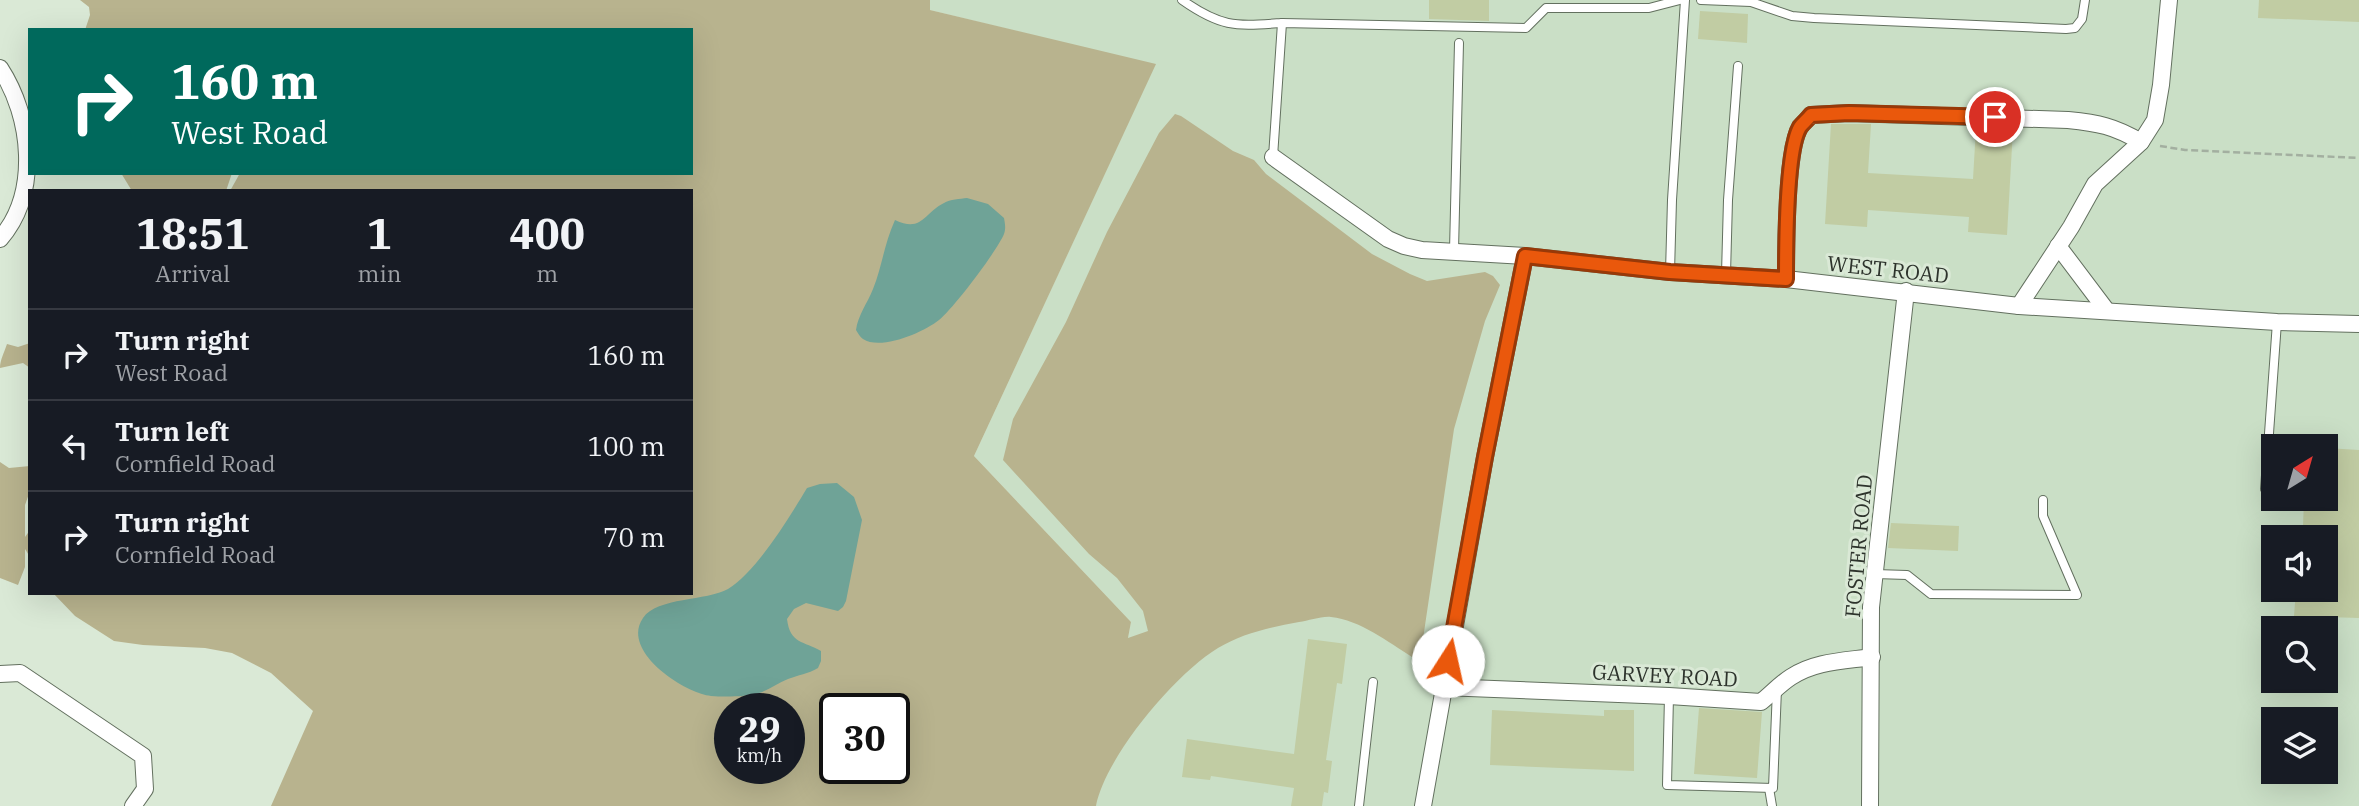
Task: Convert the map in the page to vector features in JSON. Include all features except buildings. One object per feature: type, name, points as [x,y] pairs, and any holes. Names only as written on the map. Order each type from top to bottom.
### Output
[{"type":"street","points":[[2019,306],[2095,184],[2141,142],[2155,120],[2169,0]]},
{"type":"street","points":[[0,68],[13,88],[24,131],[27,181],[13,224],[0,239]]},
{"type":"street","points":[[1786,279],[1793,150],[1799,128],[1811,115],[1849,113],[2068,120],[2101,123],[2121,130],[2141,142]]},
{"type":"street","name":"WEST ROAD","points":[[1273,157],[1388,239],[1422,250],[1454,250],[1670,272],[1786,279],[2019,306],[2277,322],[2359,324]]},
{"type":"street","points":[[2058,246],[2107,311]]},
{"type":"street","points":[[1423,806],[1485,457],[1525,256]]},
{"type":"street","name":"FOSTER ROAD","points":[[1870,806],[1871,607],[1906,291]]},
{"type":"street","name":"GARVEY ROAD","points":[[1443,687],[1761,702],[1789,678],[1821,663],[1872,657]]},
{"type":"street","points":[[0,674],[20,673],[143,756],[145,789],[134,806]]},
{"type":"lane","points":[[1182,0],[1203,15],[1221,22],[1244,25],[1282,23],[1526,27],[1546,8],[1649,8],[1683,0],[1670,272]]},
{"type":"lane","points":[[1702,0],[1751,2],[1792,16],[1814,18],[2066,29],[2075,28],[2082,19],[2085,0]]},
{"type":"lane","points":[[1273,157],[1282,23]]},
{"type":"lane","points":[[1454,250],[1460,43]]},
{"type":"lane","points":[[1726,274],[1728,200],[1738,66]]},
{"type":"lane","points":[[2268,434],[2277,322]]},
{"type":"lane","points":[[1875,573],[1907,575],[1931,594],[2077,595],[2043,516],[2043,500]]},
{"type":"lane","points":[[1359,806],[1373,682]]},
{"type":"lane","points":[[1669,696],[1667,785],[1773,788],[1777,689]]},
{"type":"lane","points":[[1769,788],[1772,806]]},
{"type":"path","points":[[2141,142],[2185,150],[2359,158]]},
{"type":"shaded area","points":[[80,0],[930,0],[930,10],[1156,64],[974,456],[1131,622],[1128,638],[1148,631],[1143,611],[1117,578],[1089,554],[1003,460],[1013,419],[1066,322],[1107,232],[1159,133],[1175,114],[1181,116],[1233,151],[1254,160],[1266,174],[1372,254],[1427,281],[1485,272],[1493,276],[1500,285],[1485,321],[1454,429],[1423,639],[1412,657],[1353,622],[1327,617],[1268,628],[1218,648],[1182,676],[1127,741],[1102,786],[1096,806],[271,806],[313,711],[271,673],[232,653],[205,648],[114,641],[75,616],[55,595],[693,595],[693,189],[231,189],[239,175],[693,175],[693,28],[86,28],[90,15],[89,7]]},
{"type":"shaded area","points":[[930,0],[2359,0],[2359,806],[1096,806],[1131,622],[974,456],[1155,65],[930,10]]},
{"type":"shaded area","points":[[122,175],[231,175],[227,189],[131,189]]},
{"type":"shaded area","points":[[7,344],[18,347],[28,344],[28,367],[23,363],[0,368]]},
{"type":"shaded area","points":[[0,462],[9,468],[28,466],[25,537],[28,533],[28,554],[25,549],[25,567],[18,585],[0,578]]},
{"type":"water","points":[[967,198],[988,204],[1004,218],[1005,224],[1000,242],[974,279],[946,314],[923,330],[880,343],[863,339],[856,330],[857,325],[876,281],[895,220],[917,223],[946,202]]},
{"type":"water","points":[[837,483],[854,497],[862,520],[843,607],[838,611],[806,603],[794,609],[787,619],[791,633],[799,641],[821,651],[818,668],[759,693],[714,693],[714,696],[686,687],[658,668],[640,644],[638,631],[643,618],[659,606],[719,593],[739,581],[761,557],[807,488]]},
{"type":"route","points":[[1448,661],[1525,256],[1670,272],[1786,279],[1793,150],[1799,128],[1811,115],[1849,113],[1995,117]]}]
